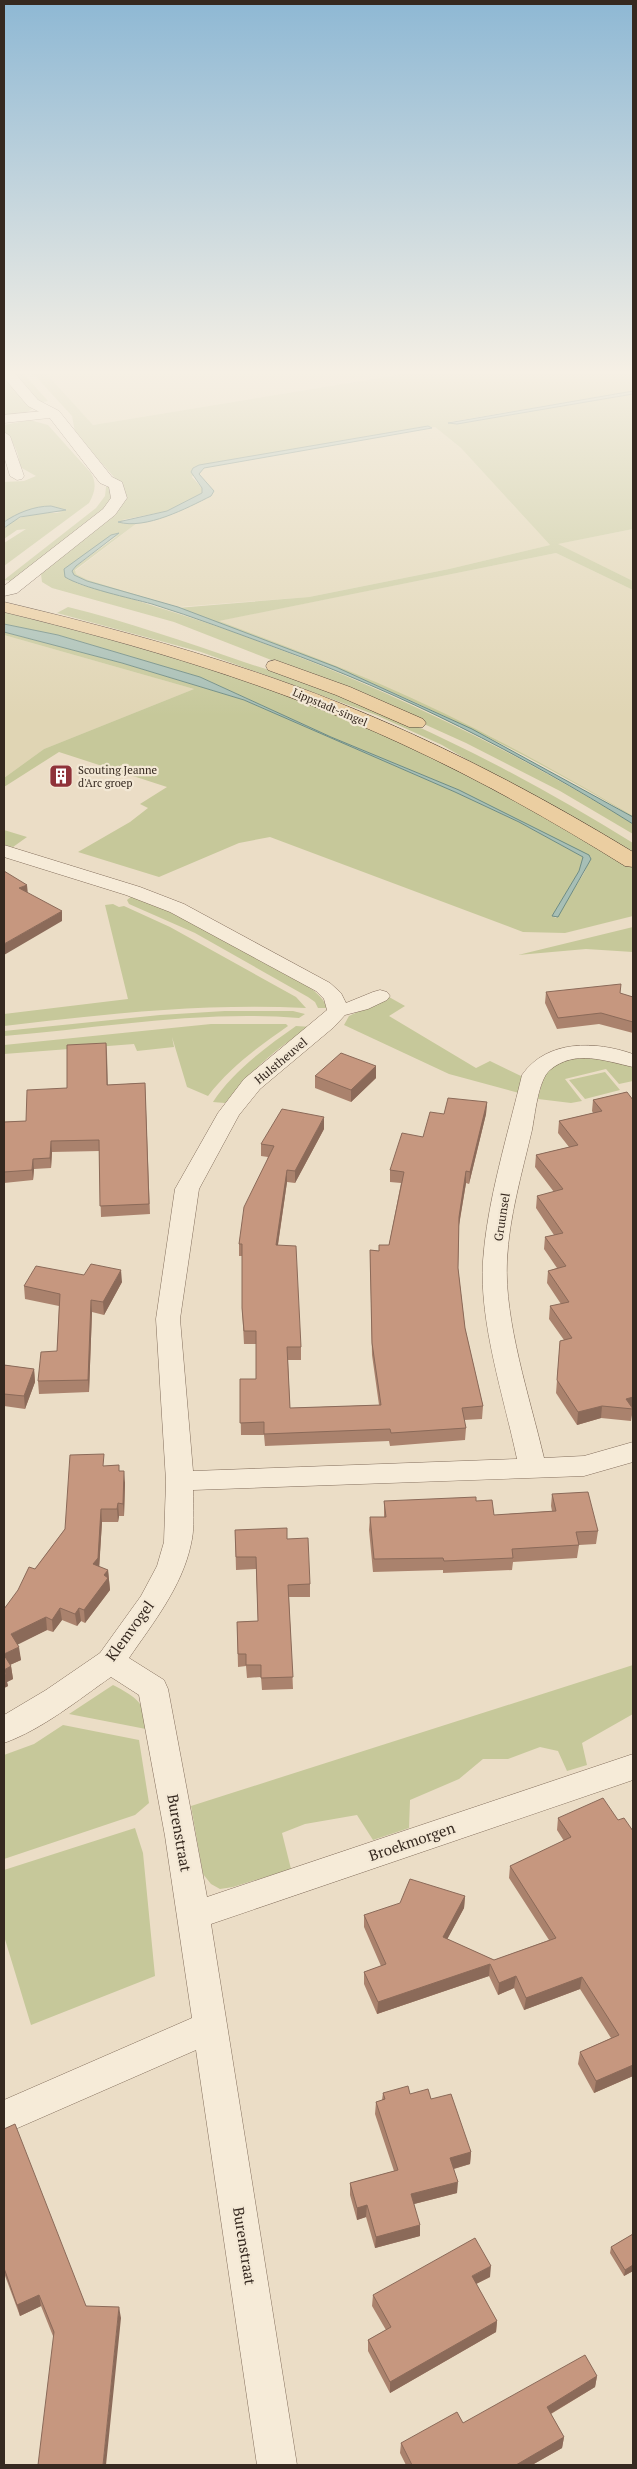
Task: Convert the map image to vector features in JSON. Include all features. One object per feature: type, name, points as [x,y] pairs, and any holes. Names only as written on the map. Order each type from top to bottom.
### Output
[{"type":"main road","points":[[5,594],[35,594]]},
{"type":"main road","name":"Lippstadt-singel","points":[[5,594],[273,683],[380,728],[473,771],[568,822],[633,861]]},
{"type":"main road","name":"Lippstadt-singel","points":[[262,662],[343,691],[438,734],[530,780],[602,820]]},
{"type":"street","points":[[95,485],[100,493]]},
{"type":"street","points":[[5,594],[114,506],[119,498],[116,486],[100,493],[38,547]]},
{"type":"street","points":[[4,851],[133,890],[177,908],[323,987],[334,997],[338,1011],[361,1006],[380,996]]},
{"type":"street","name":"Hulstheuvel","points":[[180,1481],[168,1319],[187,1189],[229,1113],[252,1084],[327,1024],[338,1011]]},
{"type":"street","name":"Gruunsel","points":[[533,1468],[497,1312],[496,1261],[502,1211],[532,1075],[541,1064],[556,1056],[575,1052],[596,1051],[617,1054],[633,1061]]},
{"type":"street","points":[[180,1481],[584,1466],[633,1452]]},
{"type":"street","name":"Klemvogel","points":[[4,1730],[57,1699],[110,1661],[151,1604],[171,1566],[178,1542],[180,1481]]},
{"type":"street","name":"Burenstraat","points":[[110,1661],[153,1689],[181,1836],[277,2465]]},
{"type":"street","name":"Broekmorgen","points":[[193,1916],[632,1769]]},
{"type":"street","points":[[4,2118],[210,2027]]},
{"type":"shaded area","points":[[200,485],[209,485],[214,491],[211,496],[178,512],[141,523],[129,524],[118,522],[167,511],[202,493]]},
{"type":"shaded area","points":[[208,485],[495,485],[550,545],[449,569],[309,597],[178,607],[88,580],[76,574],[75,571],[137,523],[172,515],[211,496],[213,491]]},
{"type":"shaded area","points":[[51,506],[66,510],[20,517],[4,528],[4,522],[20,513],[38,507]]},
{"type":"shaded area","points":[[633,529],[633,581],[557,544]]},
{"type":"shaded area","points":[[119,533],[76,566],[72,571],[74,575],[87,581],[178,607],[336,667],[472,729],[633,817],[633,824],[548,773],[415,705],[277,648],[152,604],[95,589],[65,577],[64,569],[111,535]]},
{"type":"shaded area","points":[[556,553],[633,590],[633,816],[488,735],[379,684],[218,621]]},
{"type":"shaded area","points":[[4,624],[58,635],[200,677],[331,737],[459,790],[589,855],[591,859],[558,917],[552,916],[579,871],[583,857],[519,822],[244,700],[122,663],[4,632]]},
{"type":"shaded area","points":[[4,635],[194,689],[44,749],[4,778]]},
{"type":"green space","points":[[4,485],[94,485],[93,495],[89,503],[4,566],[4,543],[26,529],[17,530],[4,539],[5,526],[18,519],[32,515],[62,513],[39,509],[32,510],[20,513],[4,522]]},
{"type":"green space","points":[[199,485],[202,488],[202,493],[167,511],[122,520],[129,523],[137,523],[75,570],[76,574],[88,580],[174,606],[87,581],[74,575],[72,572],[76,566],[120,534],[64,569],[76,583],[210,624],[320,665],[374,688],[427,712],[532,765],[633,824],[633,834],[560,791],[466,743],[353,692],[174,622],[52,588],[42,582],[41,574],[108,516],[122,486]]},
{"type":"green space","points":[[495,485],[633,485],[633,529],[558,544],[633,581],[633,590],[556,553],[219,621],[378,683],[443,713],[539,762],[633,817],[524,755],[411,700],[295,652],[177,608],[309,597],[449,569],[550,545]]},
{"type":"green space","points":[[109,486],[112,498],[108,508],[12,581],[4,580],[96,508],[105,496],[106,487]]},
{"type":"green space","points":[[68,607],[135,626],[304,680],[403,720],[482,758],[596,820],[633,843],[633,857],[442,745],[376,715],[201,652],[57,613]]},
{"type":"green space","points":[[4,612],[134,645],[261,685],[410,745],[596,844],[633,867],[633,916],[565,933],[523,932],[270,837],[239,843],[159,877],[78,852],[130,822],[148,808],[140,804],[167,787],[59,752],[4,787],[4,778],[44,749],[194,689],[4,635],[4,632],[122,663],[244,700],[519,822],[583,857],[579,871],[552,916],[556,918],[584,873],[591,857],[459,790],[331,737],[200,677],[58,635],[4,624]]},
{"type":"green space","points":[[4,830],[27,837],[13,847],[4,845]]},
{"type":"green space","points":[[132,896],[174,913],[303,983],[320,997],[327,1008],[318,1008],[315,1002],[308,997],[195,933],[129,904],[127,900]]},
{"type":"green space","points":[[113,904],[119,907],[124,906],[170,927],[296,997],[306,1008],[192,1008],[4,1026],[4,1014],[128,999],[105,905]]},
{"type":"green space","points":[[633,927],[633,952],[586,949],[518,955]]},
{"type":"green space","points":[[389,997],[405,1006],[389,1016],[476,1068],[490,1061],[523,1077],[519,1093],[449,1074],[344,1025],[349,1016]]},
{"type":"green space","points":[[225,1011],[293,1011],[305,1014],[299,1018],[225,1016],[188,1018],[4,1036],[4,1031],[160,1015]]},
{"type":"green space","points":[[211,1024],[286,1024],[288,1026],[235,1067],[208,1096],[187,1087],[172,1037],[174,1047],[137,1051],[134,1044],[4,1054],[4,1045]]},
{"type":"green space","points":[[296,1026],[312,1027],[287,1042],[265,1060],[225,1103],[213,1102],[240,1070]]},
{"type":"green space","points":[[586,1057],[621,1062],[632,1067],[633,1081],[619,1084],[606,1069],[565,1079],[582,1101],[571,1103],[538,1099],[544,1079],[552,1066],[565,1060]]},
{"type":"green space","points":[[605,1072],[620,1090],[585,1099],[569,1080]]},
{"type":"green space","points":[[633,1665],[633,1714],[582,1743],[587,1765],[567,1771],[558,1751],[540,1747],[508,1759],[483,1759],[459,1779],[410,1800],[409,1828],[373,1840],[357,1815],[305,1824],[282,1833],[291,1869],[233,1887],[220,1889],[211,1884],[203,1874],[191,1806]]},
{"type":"green space","points":[[113,1685],[139,1702],[146,1713],[151,1730],[69,1714]]},
{"type":"green space","points":[[63,1725],[139,1740],[149,1803],[135,1815],[4,1859],[4,1755],[34,1744]]},
{"type":"green space","points":[[135,1828],[143,1853],[155,1976],[31,2025],[4,1936],[4,1870]]},
{"type":"building","points":[[4,871],[27,885],[19,888],[62,911],[4,944]]},
{"type":"building","points":[[621,984],[620,993],[633,997],[633,1022],[601,1013],[558,1018],[546,992]]},
{"type":"building","points":[[106,1043],[107,1085],[145,1083],[149,1204],[100,1206],[99,1140],[51,1141],[50,1158],[33,1159],[32,1170],[4,1172],[4,1122],[26,1121],[27,1090],[67,1088],[67,1045]]},
{"type":"building","points":[[341,1053],[376,1066],[351,1090],[315,1076]]},
{"type":"building","points":[[627,1092],[633,1100],[633,1397],[626,1399],[633,1409],[602,1406],[578,1412],[557,1380],[560,1341],[572,1338],[550,1306],[569,1302],[548,1271],[566,1266],[545,1237],[563,1233],[537,1196],[563,1189],[536,1155],[578,1145],[559,1121],[602,1111],[593,1100]]},
{"type":"building","points":[[448,1098],[487,1102],[470,1172],[466,1171],[459,1217],[458,1268],[465,1328],[483,1406],[462,1408],[466,1428],[391,1433],[390,1429],[264,1434],[264,1422],[240,1423],[240,1379],[256,1379],[256,1331],[244,1331],[242,1244],[239,1244],[244,1207],[274,1146],[261,1144],[282,1109],[324,1117],[295,1171],[287,1170],[276,1245],[296,1246],[301,1347],[287,1347],[290,1408],[381,1405],[372,1343],[370,1250],[379,1251],[379,1245],[389,1245],[404,1172],[390,1170],[402,1133],[423,1137],[430,1112],[444,1114]]},
{"type":"building","points":[[91,1264],[121,1270],[103,1302],[91,1300],[88,1380],[38,1381],[41,1352],[57,1351],[60,1294],[24,1286],[36,1266],[84,1275]]},
{"type":"building","points":[[4,1365],[34,1369],[24,1396],[4,1394]]},
{"type":"building","points":[[104,1454],[103,1466],[119,1465],[119,1471],[124,1471],[123,1504],[118,1503],[117,1509],[101,1509],[98,1558],[93,1564],[108,1570],[104,1575],[108,1578],[84,1610],[79,1608],[75,1614],[60,1608],[52,1620],[46,1617],[11,1634],[19,1647],[4,1654],[4,1609],[18,1590],[29,1567],[35,1569],[65,1529],[70,1455]]},
{"type":"building","points":[[588,1492],[598,1531],[576,1532],[579,1545],[512,1549],[513,1558],[444,1561],[443,1558],[374,1559],[370,1517],[386,1517],[384,1501],[476,1497],[476,1501],[492,1500],[494,1515],[556,1511],[552,1494]]},
{"type":"building","points":[[287,1528],[287,1539],[308,1538],[310,1584],[288,1585],[293,1677],[261,1678],[261,1665],[246,1665],[246,1654],[238,1654],[237,1622],[258,1621],[256,1557],[236,1557],[235,1530]]},
{"type":"building","points":[[4,1655],[11,1666],[4,1670]]},
{"type":"building","points":[[603,1798],[618,1820],[624,1818],[633,1831],[633,2065],[596,2081],[580,2052],[619,2035],[582,1977],[526,1998],[516,1976],[499,1983],[490,1964],[378,2002],[364,1972],[386,1964],[364,1915],[400,1903],[410,1879],[465,1896],[443,1937],[494,1960],[556,1938],[510,1866],[571,1837],[558,1818]]},
{"type":"building","points":[[408,2086],[410,2094],[428,2089],[431,2099],[451,2094],[471,2152],[450,2158],[458,2182],[411,2194],[420,2225],[376,2237],[367,2205],[357,2208],[350,2183],[398,2170],[376,2102],[385,2099],[383,2093]]},
{"type":"building","points":[[15,2124],[86,2306],[119,2307],[103,2465],[38,2465],[54,2332],[39,2295],[17,2305],[4,2268],[4,2129]]},
{"type":"building","points":[[633,2234],[633,2265],[625,2270],[611,2247]]},
{"type":"building","points":[[475,2238],[491,2266],[472,2276],[497,2321],[390,2382],[368,2340],[391,2327],[373,2295]]},
{"type":"building","points":[[585,2355],[597,2376],[547,2407],[564,2437],[516,2465],[412,2465],[401,2443],[457,2412],[463,2423]]},
{"type":"place","name":"Scouting Jeanne d'Arc groep","points":[[61,776]]}]
